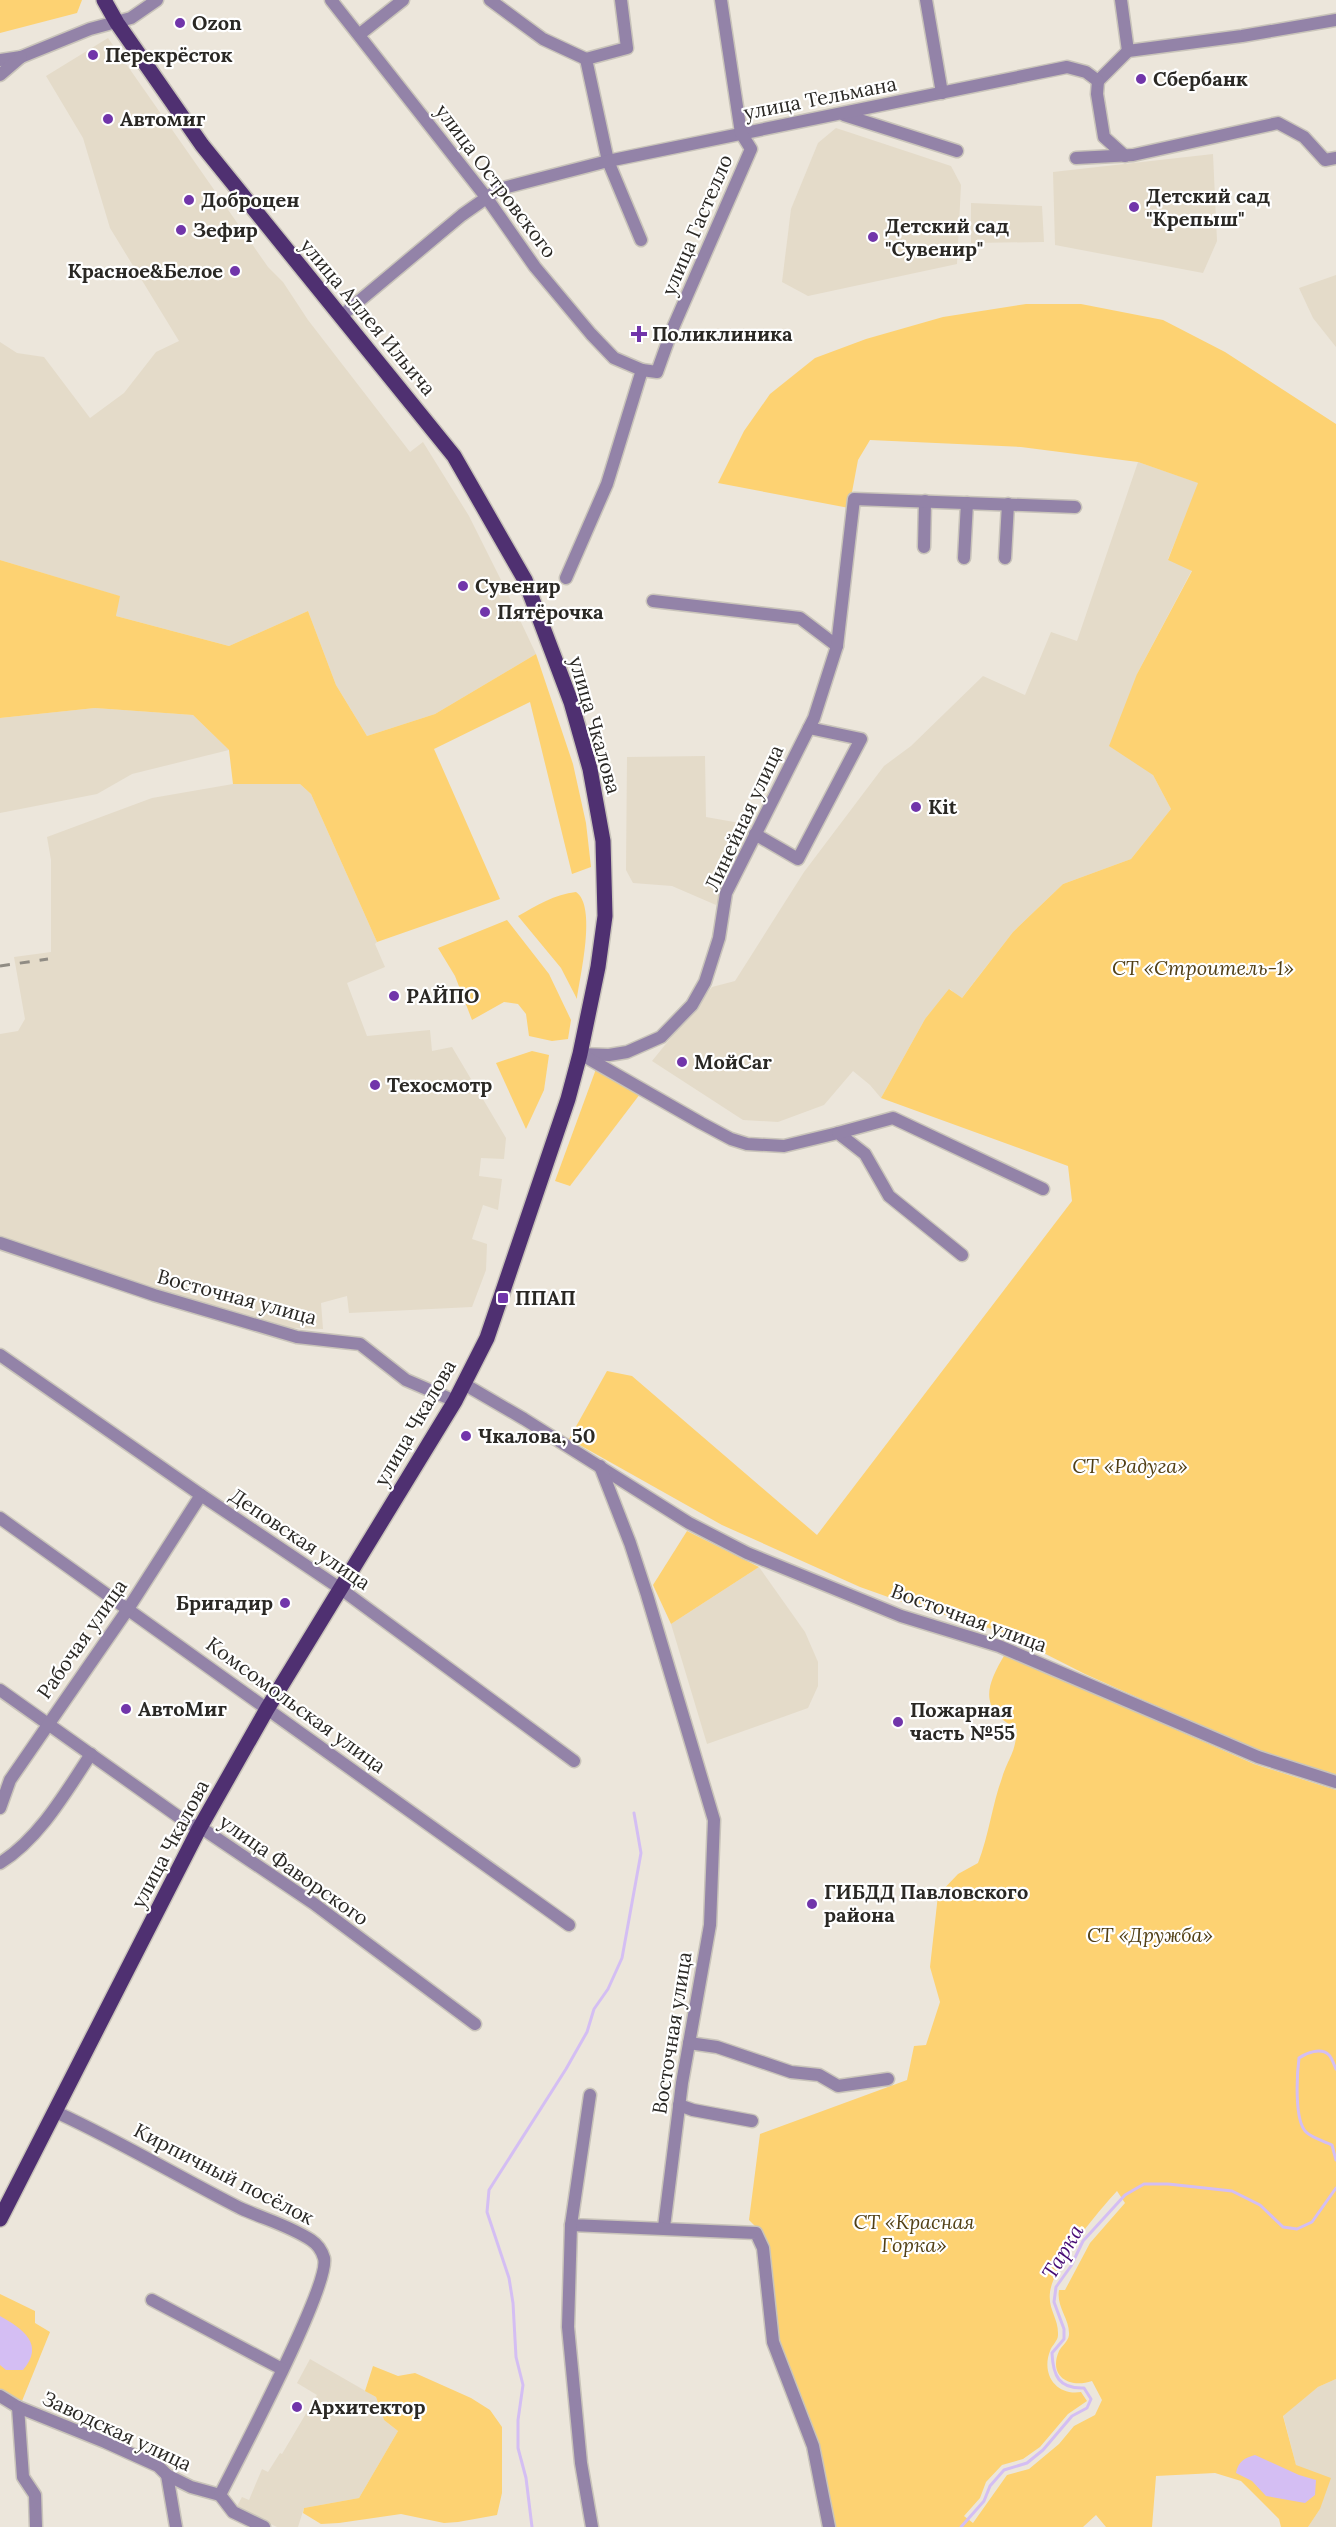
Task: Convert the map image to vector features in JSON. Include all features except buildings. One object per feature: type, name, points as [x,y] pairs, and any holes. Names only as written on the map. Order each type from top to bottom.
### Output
[{"type":"main road","name":"улица Аллея Ильича","points":[[104,0],[202,146],[454,456],[525,580]]},
{"type":"main road","name":"улица Чкалова","points":[[0,2219],[199,1829],[267,1709],[464,1384],[487,1338],[568,1099],[580,1054],[603,936],[605,873],[603,842],[590,769],[571,702],[525,580]]},
{"type":"street","points":[[0,60],[21,57],[90,29],[131,18],[157,0]]},
{"type":"street","name":"улица Островского","points":[[332,0],[486,197],[535,267],[591,334],[614,357],[642,370]]},
{"type":"street","points":[[360,34],[403,0]]},
{"type":"street","points":[[490,0],[543,39],[586,59],[627,48],[621,0]]},
{"type":"street","name":"улица Гастелло","points":[[642,370],[657,372],[672,330],[751,149],[741,133],[721,0]]},
{"type":"street","points":[[926,0],[942,93]]},
{"type":"street","points":[[1121,0],[1128,51]]},
{"type":"street","points":[[1125,156],[1104,137],[1097,94],[1098,81],[1128,51],[1242,36],[1336,20]]},
{"type":"street","points":[[0,75],[21,57]]},
{"type":"street","points":[[586,59],[608,161],[641,240]]},
{"type":"street","name":"улица Тельмана","points":[[340,316],[462,215],[499,189],[608,161],[1067,66],[1086,72],[1098,81]]},
{"type":"street","points":[[843,114],[957,151]]},
{"type":"street","points":[[1076,158],[1125,156],[1278,123],[1304,137],[1325,160],[1336,158]]},
{"type":"street","points":[[566,578],[607,484],[642,370]]},
{"type":"street","name":"Линейная улица","points":[[580,1054],[609,1055],[644,1046],[660,1037],[692,1005],[705,982],[719,938],[726,893],[814,718],[837,646],[854,499],[1075,507]]},
{"type":"street","points":[[924,547],[925,501]]},
{"type":"street","points":[[964,558],[967,503]]},
{"type":"street","points":[[1005,558],[1008,504]]},
{"type":"street","points":[[653,601],[800,618],[837,646]]},
{"type":"street","points":[[755,834],[798,859],[861,739],[809,728]]},
{"type":"street","points":[[580,1054],[701,1123],[731,1139],[747,1144],[784,1146],[893,1118],[1043,1190]]},
{"type":"street","points":[[838,1133],[865,1154],[889,1196],[962,1255]]},
{"type":"street","name":"Восточная улица","points":[[0,1243],[154,1295],[297,1337],[360,1344],[406,1380],[455,1401]]},
{"type":"street","name":"Деповская улица","points":[[0,1354],[201,1495],[341,1589],[574,1761]]},
{"type":"street","name":"Восточная улица","points":[[464,1384],[689,1523],[747,1553],[900,1616],[999,1646],[1258,1757],[1336,1782]]},
{"type":"street","name":"Восточная улица","points":[[600,1466],[630,1543],[647,1595],[714,1820],[710,1925],[679,2105],[664,2227]]},
{"type":"street","name":"Рабочая улица","points":[[0,1808],[10,1780],[128,1609],[201,1495]]},
{"type":"street","name":"Комсомольская улица","points":[[0,1518],[569,1925]]},
{"type":"street","name":"улица Фаворского","points":[[0,1690],[199,1829],[206,1831],[313,1903],[475,2025]]},
{"type":"street","points":[[0,1863],[16,1853],[59,1803],[91,1754]]},
{"type":"street","points":[[689,2043],[717,2047],[791,2072],[819,2075],[838,2086],[888,2079]]},
{"type":"street","points":[[590,2095],[571,2225],[568,2328],[581,2463],[592,2527]]},
{"type":"street","points":[[679,2105],[693,2110],[752,2121]]},
{"type":"street","name":"Кирпичный посёлок","points":[[54,2114],[58,2113],[111,2137],[242,2209],[285,2225],[313,2241],[320,2249],[325,2264],[314,2296],[282,2369],[220,2495]]},
{"type":"street","points":[[571,2225],[664,2227],[756,2233],[763,2248],[773,2342],[813,2446],[829,2527]]},
{"type":"street","points":[[152,2301],[282,2369]]},
{"type":"street","name":"Заводская улица","points":[[0,2396],[18,2406],[158,2466],[167,2475],[191,2487],[220,2495]]},
{"type":"street","points":[[18,2406],[23,2477],[35,2495],[36,2527]]},
{"type":"street","points":[[167,2475],[176,2527]]},
{"type":"street","points":[[220,2495],[233,2512],[264,2527]]},
{"type":"shaded area","points":[[108,38],[268,267],[283,282],[308,320],[410,452],[423,442],[469,516],[501,580],[536,654],[435,714],[367,736],[336,685],[308,611],[229,646],[116,616],[119,596],[0,560],[0,342],[17,353],[44,357],[90,418],[124,393],[156,352],[179,341],[110,228],[83,138],[46,76]]},
{"type":"shaded area","name":"Детский сад \"Сувенир\"","points":[[836,128],[951,166],[961,185],[957,264],[808,296],[782,282],[791,209],[818,143]]},
{"type":"shaded area","name":"Детский сад \"Крепыш\"","points":[[1213,154],[1217,241],[1203,273],[1055,245],[1053,172]]},
{"type":"shaded area","points":[[971,203],[1042,206],[1044,242],[971,243]]},
{"type":"shaded area","points":[[1336,275],[1336,347],[1313,318],[1299,288]]},
{"type":"shaded area","points":[[1138,462],[1199,483],[1168,559],[1192,570],[1137,674],[1153,775],[1171,809],[1131,859],[1063,884],[1013,932],[961,999],[950,989],[925,1019],[881,1098],[853,1071],[824,1105],[778,1122],[743,1120],[652,1061],[712,987],[735,981],[804,872],[884,766],[911,746],[983,676],[1025,695],[1051,632],[1077,641]]},
{"type":"shaded area","points":[[95,708],[193,715],[229,750],[132,774],[97,794],[0,813],[0,718]]},
{"type":"shaded area","points":[[705,756],[706,817],[751,825],[716,905],[672,886],[633,883],[626,870],[627,757]]},
{"type":"shaded area","points":[[233,784],[300,784],[311,794],[377,942],[375,944],[385,967],[347,983],[367,1036],[430,1030],[432,1051],[452,1047],[506,1138],[504,1159],[481,1158],[479,1176],[502,1179],[498,1210],[483,1205],[472,1239],[487,1244],[486,1270],[472,1307],[349,1313],[347,1296],[321,1303],[323,1329],[290,1328],[211,1309],[0,1239],[0,1034],[18,1031],[25,1019],[14,957],[51,952],[51,860],[47,837],[152,798]]},
{"type":"shaded area","points":[[759,1567],[805,1632],[818,1662],[818,1686],[808,1708],[707,1744],[671,1624]]},
{"type":"shaded area","points":[[0,2316],[23,2332],[31,2345],[32,2352],[23,2370],[6,2370],[0,2365]]},
{"type":"shaded area","points":[[310,2359],[376,2397],[384,2420],[398,2431],[359,2498],[304,2508],[298,2527],[277,2527],[236,2508],[242,2497],[249,2500],[262,2469],[268,2472],[280,2453],[282,2454],[317,2395],[297,2383]]},
{"type":"shaded area","points":[[1336,2379],[1336,2527],[1308,2527],[1320,2509],[1296,2465],[1283,2415],[1318,2387]]},
{"type":"shaded area","points":[[1255,2455],[1299,2475],[1316,2480],[1315,2495],[1305,2503],[1266,2496],[1252,2481],[1236,2473],[1242,2461]]},
{"type":"green space","points":[[0,0],[82,0],[77,13],[0,33]]},
{"type":"green space","points":[[1026,304],[1081,304],[1163,320],[1225,352],[1336,424],[1336,1775],[1260,1752],[1085,1674],[1002,1632],[860,1587],[722,1525],[569,1439],[607,1371],[632,1376],[817,1535],[1072,1201],[1068,1166],[881,1098],[925,1019],[949,989],[962,998],[1013,932],[1063,884],[1131,859],[1171,809],[1153,775],[1109,746],[1137,674],[1192,571],[1168,560],[1198,483],[1138,462],[1021,447],[870,440],[858,460],[849,508],[718,483],[744,431],[770,394],[815,358],[866,339],[943,317]]},
{"type":"green space","points":[[0,560],[120,596],[116,616],[229,646],[308,611],[336,685],[367,736],[435,714],[536,654],[573,764],[586,823],[591,867],[572,874],[530,702],[434,749],[500,899],[377,942],[311,794],[300,784],[233,784],[229,750],[193,715],[95,708],[0,718]]},
{"type":"green space","points":[[576,892],[582,900],[586,926],[584,959],[577,999],[561,968],[518,916],[553,898]]},
{"type":"green space","points":[[507,920],[549,974],[571,1020],[568,1039],[552,1041],[529,1036],[526,1014],[518,1004],[504,1002],[472,1020],[455,976],[438,948]]},
{"type":"green space","points":[[532,1051],[549,1055],[544,1090],[526,1129],[496,1063]]},
{"type":"green space","points":[[596,1069],[640,1094],[570,1186],[555,1181]]},
{"type":"green space","points":[[687,1531],[759,1567],[671,1624],[653,1585]]},
{"type":"green space","points":[[1005,1654],[1254,1764],[1336,1790],[1336,2379],[1318,2387],[1283,2416],[1296,2465],[1331,2478],[1320,2509],[1308,2527],[1281,2527],[1279,2519],[1241,2481],[1215,2473],[1156,2476],[1152,2527],[1106,2527],[1096,2515],[1083,2527],[832,2527],[822,2457],[777,2338],[769,2249],[762,2233],[749,2220],[760,2134],[907,2080],[914,2046],[926,2045],[940,2002],[930,1967],[938,1895],[958,1874],[978,1863],[999,1788],[1015,1745],[1017,1729],[996,1713],[989,1696],[998,1666]],"holes":[[[1117,2191],[1125,2203],[1090,2243],[1065,2290],[1059,2290],[1059,2302],[1069,2335],[1059,2351],[1056,2367],[1059,2374],[1069,2382],[1092,2381],[1102,2400],[1095,2415],[1074,2426],[1059,2444],[1029,2469],[1007,2475],[973,2523],[964,2516],[980,2498],[986,2482],[1002,2465],[1023,2459],[1040,2447],[1068,2414],[1087,2401],[1081,2392],[1064,2391],[1058,2387],[1049,2375],[1050,2351],[1058,2335],[1050,2304],[1050,2290],[1058,2270],[1073,2246]]]},
{"type":"green space","points":[[0,2294],[35,2311],[35,2323],[50,2332],[22,2401],[0,2391]]},
{"type":"green space","points":[[373,2366],[398,2376],[415,2373],[471,2398],[490,2410],[502,2427],[502,2493],[497,2515],[444,2523],[401,2514],[321,2524],[303,2513],[304,2508],[359,2498],[398,2431],[384,2420],[376,2397],[365,2391]]},
{"type":"waterway","points":[[532,2527],[526,2478],[518,2448],[518,2420],[523,2385],[516,2357],[513,2303],[509,2278],[487,2212],[489,2190],[566,2069],[587,2032],[594,2009],[608,1989],[622,1958],[641,1853],[634,1813]]},
{"type":"waterway","name":"Тарка","points":[[1336,2069],[1330,2056],[1326,2053],[1318,2051],[1306,2054],[1299,2058],[1297,2085],[1302,2126],[1311,2136],[1332,2145],[1336,2160]]},
{"type":"waterway","name":"Тарка","points":[[961,2527],[984,2501],[990,2486],[1004,2470],[1027,2463],[1043,2450],[1072,2416],[1087,2408],[1091,2399],[1084,2388],[1075,2388],[1063,2383],[1059,2380],[1054,2368],[1052,2353],[1064,2339],[1064,2329],[1054,2302],[1056,2287],[1071,2266],[1083,2241],[1125,2195],[1144,2184],[1168,2184],[1232,2191],[1260,2205],[1283,2227],[1297,2229],[1312,2222],[1336,2188]]},
{"type":"railway","points":[[0,966],[48,959]]},
{"type":"place","name":"Ozon","points":[[180,23]]},
{"type":"place","name":"Перекрёсток","points":[[93,55]]},
{"type":"place","name":"Сбербанк","points":[[1141,79]]},
{"type":"place","name":"Автомиг","points":[[108,119]]},
{"type":"place","name":"Доброцен","points":[[189,200]]},
{"type":"place","name":"Детский сад \"Крепыш\"","points":[[1134,207]]},
{"type":"place","name":"Зефир","points":[[181,230]]},
{"type":"place","name":"Детский сад \"Сувенир\"","points":[[873,237]]},
{"type":"place","name":"Красное&Белое","points":[[235,271]]},
{"type":"place","name":"Поликлиника","points":[[639,334]]},
{"type":"place","name":"Сувенир","points":[[463,586]]},
{"type":"place","name":"Пятёрочка","points":[[485,612]]},
{"type":"place","name":"Kit","points":[[916,807]]},
{"type":"place","name":"РАЙПО","points":[[394,996]]},
{"type":"place","name":"МойCar","points":[[682,1062]]},
{"type":"place","name":"Техосмотр","points":[[375,1085]]},
{"type":"place","name":"ППАП","points":[[503,1298]]},
{"type":"place","name":"Чкалова, 50","points":[[466,1436]]},
{"type":"place","name":"Бригадир","points":[[285,1603]]},
{"type":"place","name":"АвтоМиг","points":[[126,1709]]},
{"type":"place","name":"Пожарная часть №55","points":[[898,1722]]},
{"type":"place","name":"ГИБДД Павловского района","points":[[812,1904]]},
{"type":"place","name":"Архитектор","points":[[297,2407]]},
{"type":"park label","name":"СТ «Строитель-1»","points":[[1203,968]]},
{"type":"park label","name":"СТ «Радуга»","points":[[1130,1466]]},
{"type":"park label","name":"СТ «Дружба»","points":[[1150,1935]]},
{"type":"park label","name":"СТ «Красная Горка»","points":[[914,2234]]}]
